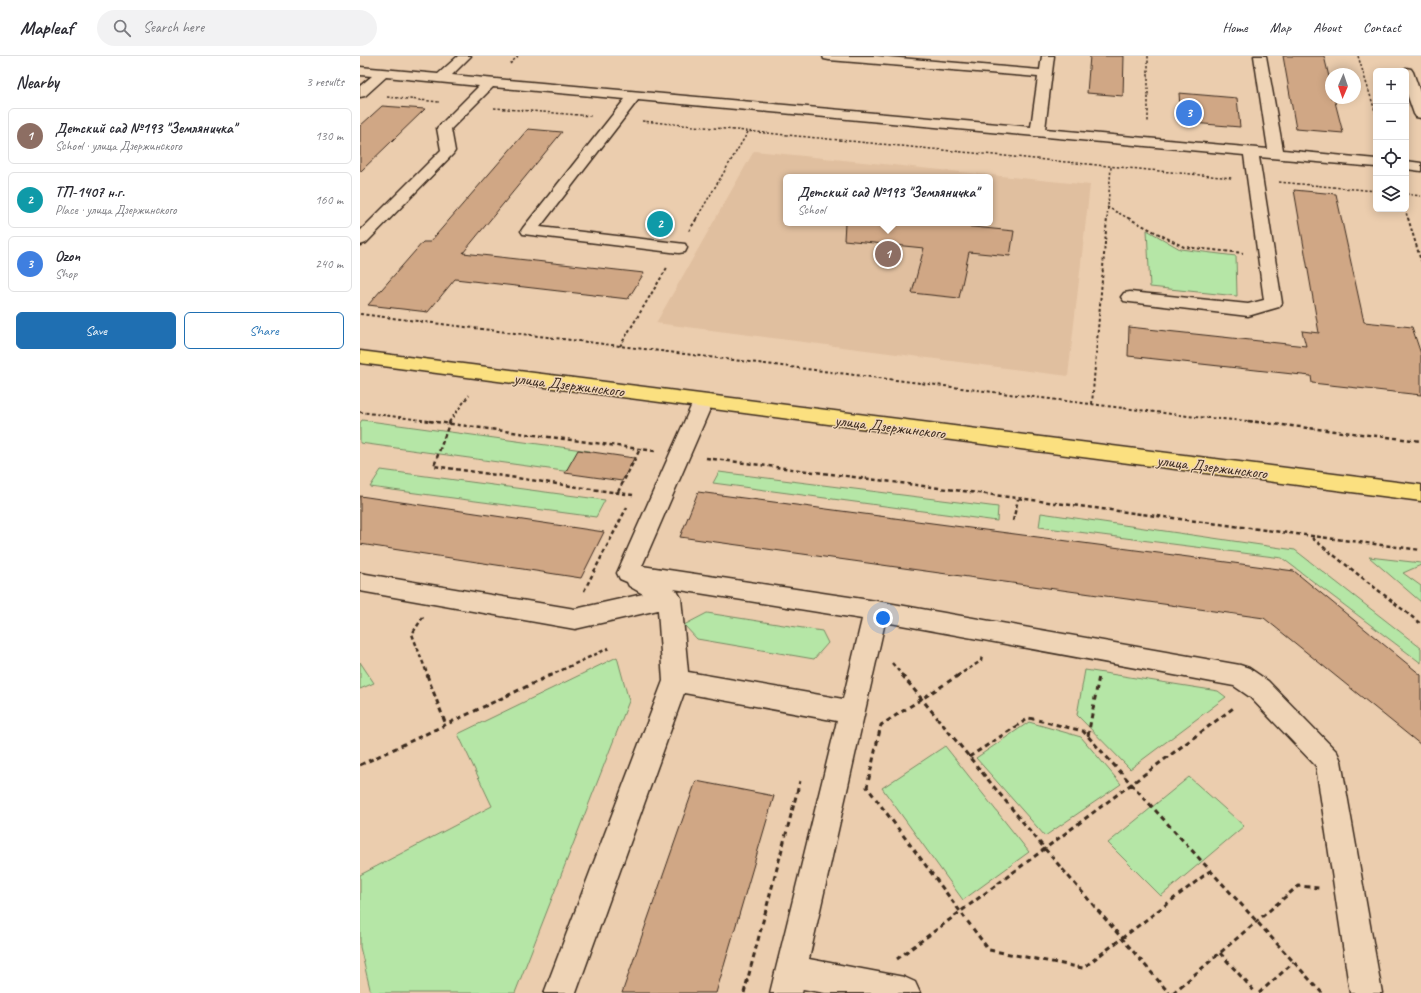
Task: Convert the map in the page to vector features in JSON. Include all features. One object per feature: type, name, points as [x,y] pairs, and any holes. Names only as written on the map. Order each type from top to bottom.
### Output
[{"type":"main road","name":"улица Дзержинского","points":[[360,357],[1421,493]]},
{"type":"street","points":[[441,79],[465,56]]},
{"type":"street","points":[[829,56],[1046,74]]},
{"type":"street","points":[[1037,132],[1048,56]]},
{"type":"street","points":[[1260,56],[1276,154]]},
{"type":"street","points":[[360,71],[1373,163]]},
{"type":"street","points":[[360,93],[383,73]]},
{"type":"street","points":[[1409,80],[1421,114]]},
{"type":"street","points":[[360,240],[448,151],[444,128],[489,83]]},
{"type":"street","points":[[634,96],[529,231],[679,248]]},
{"type":"street","points":[[1130,297],[1248,310],[1274,303],[1251,151]]},
{"type":"street","points":[[1409,165],[1421,167]]},
{"type":"street","points":[[628,573],[703,402]]},
{"type":"street","points":[[628,573],[669,598]]},
{"type":"street","points":[[628,573],[876,611],[1240,676],[1259,688],[1328,761],[1366,993]]},
{"type":"street","points":[[360,582],[575,619],[669,598]]},
{"type":"street","points":[[560,993],[676,681],[669,598]]},
{"type":"street","points":[[876,611],[789,982],[863,985],[904,993]]},
{"type":"street","points":[[676,681],[852,712]]},
{"type":"path","points":[[1148,56],[1148,170]]},
{"type":"path","points":[[1358,56],[1373,104]]},
{"type":"path","points":[[383,97],[1373,191]]},
{"type":"path","points":[[1092,404],[1111,167]]},
{"type":"path","points":[[1409,194],[1421,196]]},
{"type":"path","points":[[1107,207],[1184,247],[1243,253]]},
{"type":"path","points":[[1406,212],[1421,260]]},
{"type":"path","points":[[360,314],[1196,417],[1283,424],[1421,440]]},
{"type":"path","points":[[469,395],[448,424],[434,466],[634,494],[581,598]]},
{"type":"path","points":[[360,412],[1018,499],[1421,550]]},
{"type":"path","points":[[618,492],[640,449]]},
{"type":"path","points":[[1014,521],[1018,499]]},
{"type":"path","points":[[1312,537],[1421,624]]},
{"type":"path","points":[[438,596],[412,634],[446,725]]},
{"type":"path","points":[[985,630],[981,661],[881,725],[867,786],[989,950],[1083,968],[1210,871]]},
{"type":"path","points":[[870,637],[1045,849],[1169,993]]},
{"type":"path","points":[[360,765],[609,648]]},
{"type":"path","points":[[1088,737],[1104,652]]},
{"type":"path","points":[[863,985],[1132,785],[1259,688]]},
{"type":"path","points":[[969,757],[1028,718],[1083,731],[1322,993]]},
{"type":"path","points":[[744,993],[800,781]]},
{"type":"path","points":[[1173,993],[1298,886],[1350,891]]},
{"type":"path","points":[[1220,953],[1258,993],[1294,962]]},
{"type":"shaded area","points":[[754,151],[981,174],[783,174],[783,226],[993,226],[993,175],[1090,185],[1068,376],[656,323]]},
{"type":"green space","points":[[1147,230],[1180,249],[1236,256],[1237,296],[1150,287]]},
{"type":"green space","points":[[362,420],[590,451],[578,473],[360,443],[360,423]]},
{"type":"green space","points":[[381,470],[605,500],[596,517],[370,487]]},
{"type":"green space","points":[[719,472],[998,507],[997,521],[713,483]]},
{"type":"green space","points":[[1041,513],[1295,550],[1421,648],[1421,663],[1282,558],[1039,527]]},
{"type":"green space","points":[[1369,557],[1421,563],[1421,565],[1403,573],[1421,586],[1421,602]]},
{"type":"green space","points":[[707,613],[822,631],[828,643],[814,659],[697,639],[684,625]]},
{"type":"green space","points":[[617,657],[629,701],[515,993],[371,993],[360,947],[360,875],[492,806],[458,734]]},
{"type":"green space","points":[[360,662],[374,683],[360,689]]},
{"type":"green space","points":[[1085,670],[1218,691],[1226,697],[1130,769],[1077,715]]},
{"type":"green space","points":[[1029,722],[1081,737],[1121,784],[1045,836],[976,758]]},
{"type":"green space","points":[[945,746],[1029,852],[963,900],[882,788]]},
{"type":"green space","points":[[1189,777],[1244,826],[1161,896],[1108,843]]},
{"type":"building","points":[[1090,56],[1124,56],[1123,96],[1087,93]]},
{"type":"building","points":[[1283,56],[1324,56],[1327,68],[1325,68],[1325,104],[1336,104],[1343,133],[1296,129]]},
{"type":"building","points":[[1179,93],[1237,98],[1240,127],[1181,122]]},
{"type":"building","points":[[382,106],[425,109],[360,172],[360,126]]},
{"type":"building","points":[[528,129],[562,132],[463,253],[644,273],[628,299],[455,279],[428,312],[368,305],[423,242],[430,242]]},
{"type":"building","points":[[1294,190],[1336,194],[1364,322],[1412,327],[1421,354],[1421,395],[1312,383],[1311,376],[1128,356],[1129,327],[1306,346],[1302,331],[1319,333]]},
{"type":"building","points":[[845,226],[963,226],[1014,231],[1010,256],[969,252],[959,298],[912,293],[924,248],[844,240]]},
{"type":"building","points":[[578,450],[634,458],[622,481],[565,473]]},
{"type":"building","points":[[698,492],[1294,571],[1421,675],[1421,745],[1264,618],[680,537]]},
{"type":"building","points":[[360,496],[604,532],[581,578],[360,544]]},
{"type":"building","points":[[696,781],[774,796],[716,993],[622,993]]},
{"type":"place","name":"Ozon","points":[[1189,113]]},
{"type":"place","name":"ТП-1407 н.г.","points":[[660,224]]},
{"type":"place","name":"Детский сад №193 \"Земляничка\"","points":[[888,254]]}]
